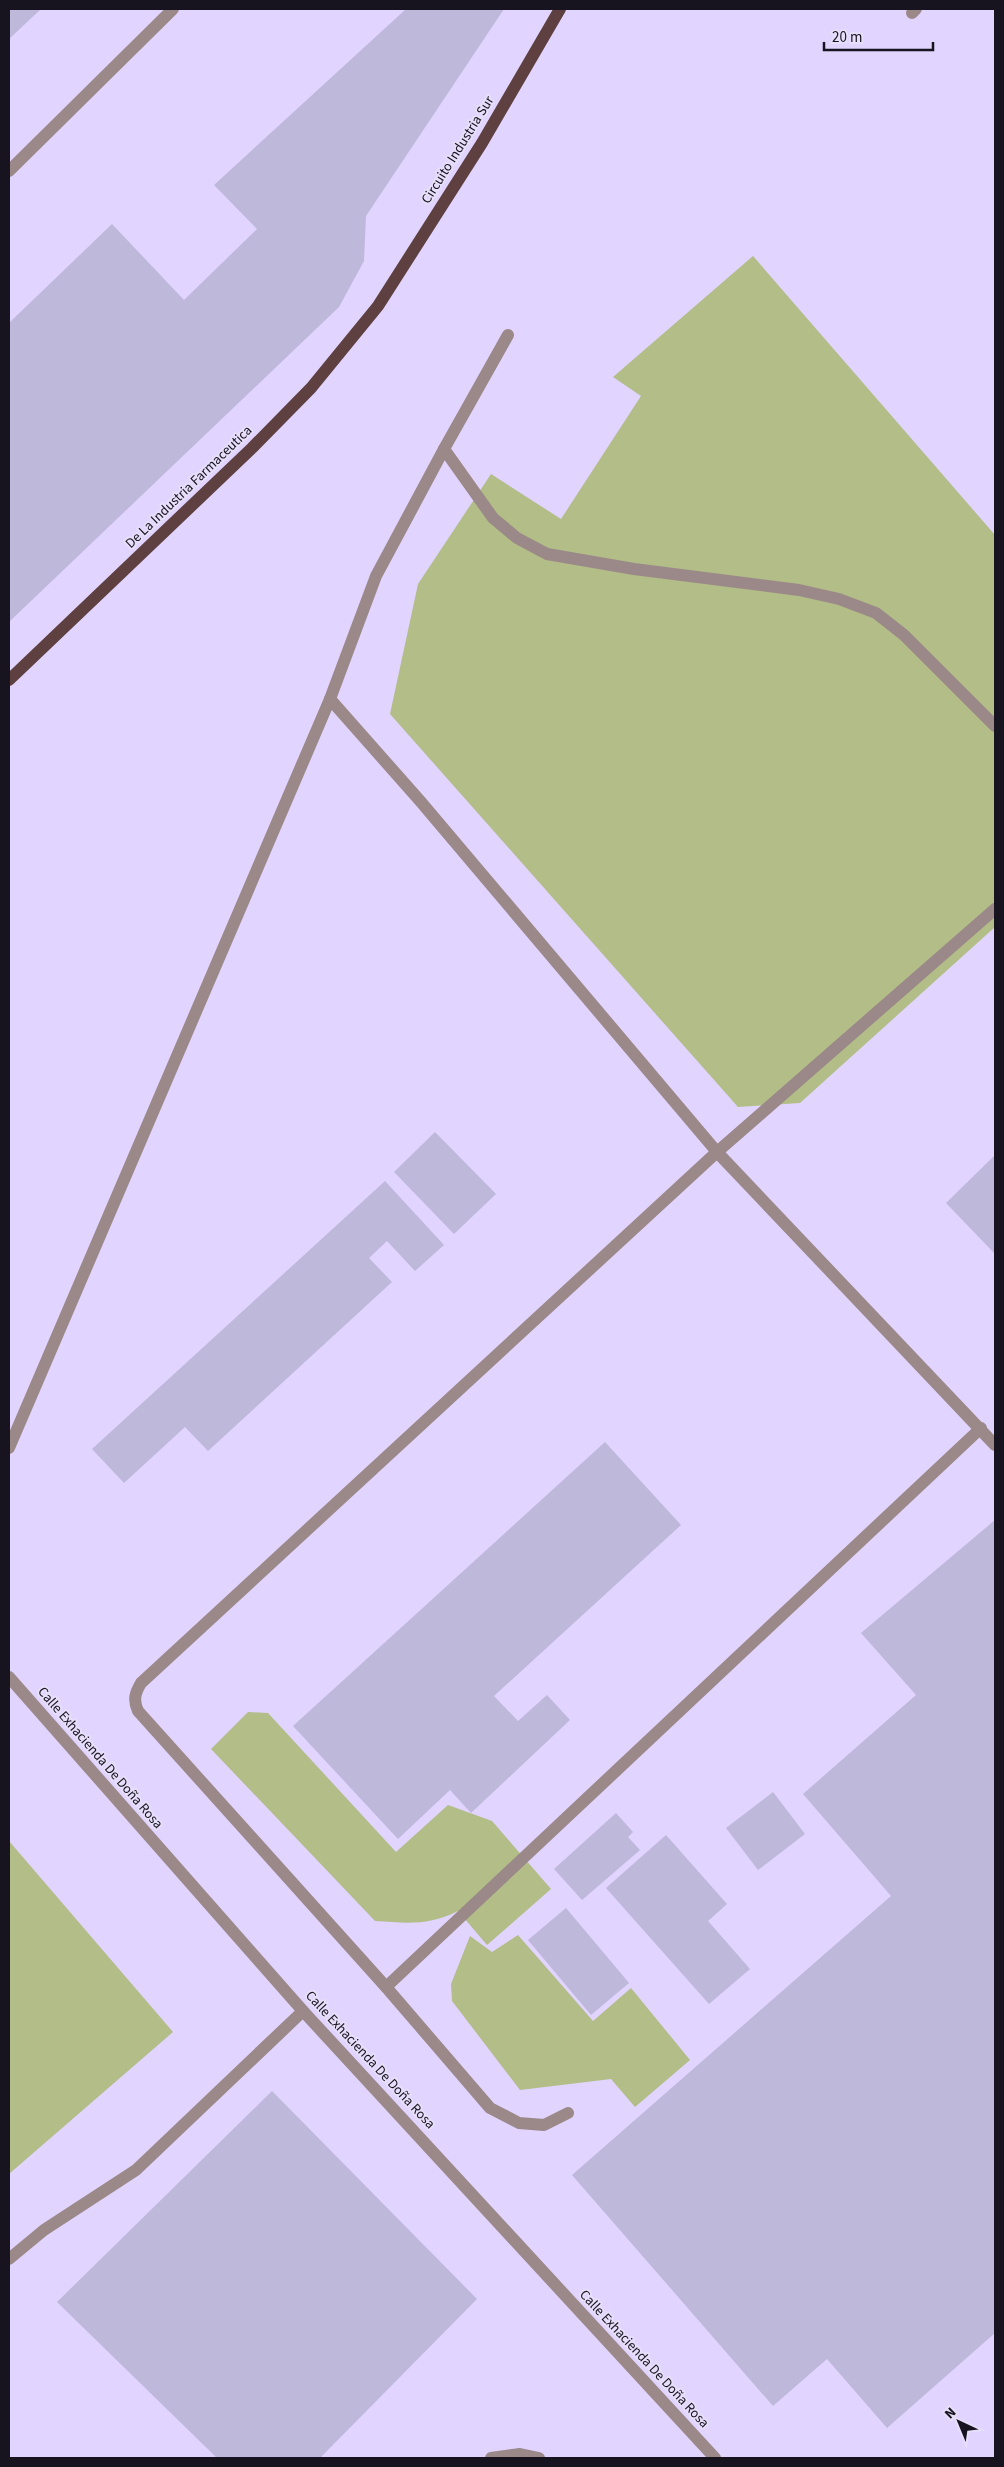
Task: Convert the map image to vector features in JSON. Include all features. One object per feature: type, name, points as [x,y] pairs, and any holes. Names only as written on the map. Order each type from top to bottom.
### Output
[{"type":"main road","name":"Circuito Industria Sur","points":[[378,306],[482,143],[560,9]]},
{"type":"main road","name":"De La Industria Farmaceutica","points":[[9,680],[252,448],[311,388],[378,306]]},
{"type":"lane","points":[[9,171],[173,9]]},
{"type":"lane","points":[[9,1448],[330,698],[376,576],[508,335]]},
{"type":"lane","points":[[444,449],[493,518],[517,538],[547,554],[634,570],[799,590],[840,599],[876,613],[904,635],[995,726]]},
{"type":"lane","points":[[330,698],[422,802],[716,1152],[981,1428],[995,1445]]},
{"type":"lane","points":[[568,2114],[544,2125],[519,2123],[490,2108],[386,1987],[138,1711],[134,1700],[137,1690],[141,1683],[716,1152],[995,909]]},
{"type":"lane","points":[[386,1987],[981,1428]]},
{"type":"lane","name":"Calle Exhacienda De Doña Rosa","points":[[9,1677],[303,2011],[715,2458]]},
{"type":"lane","points":[[9,2258],[44,2230],[136,2170],[303,2011]]},
{"type":"lane","points":[[491,2458],[520,2454],[539,2458]]},
{"type":"shaded area","points":[[9,9],[995,9],[995,2458],[9,2458]]},
{"type":"green space","points":[[753,256],[995,535],[995,927],[800,1103],[738,1107],[390,714],[418,584],[491,474],[561,519],[641,396],[613,377]]},
{"type":"green space","points":[[248,1712],[268,1713],[396,1852],[448,1805],[492,1821],[551,1889],[487,1945],[458,1911],[427,1921],[407,1923],[375,1921],[211,1749]]},
{"type":"green space","points":[[9,1841],[173,2032],[9,2174]]},
{"type":"green space","points":[[518,1935],[593,2021],[631,1988],[690,2060],[635,2107],[611,2079],[520,2090],[452,2001],[451,1984],[470,1936],[492,1952]]},
{"type":"building","points":[[9,9],[41,9],[9,39]]},
{"type":"building","points":[[406,9],[504,9],[366,216],[364,261],[339,307],[9,622],[9,323],[112,224],[184,300],[257,229],[214,185]]},
{"type":"building","points":[[435,1132],[496,1194],[454,1234],[394,1172]]},
{"type":"building","points":[[995,1155],[995,1254],[946,1203]]},
{"type":"building","points":[[385,1181],[444,1245],[415,1271],[387,1241],[369,1258],[392,1282],[208,1451],[185,1427],[124,1483],[92,1449]]},
{"type":"building","points":[[605,1442],[681,1525],[494,1696],[518,1721],[547,1695],[570,1720],[471,1813],[450,1790],[398,1839],[293,1726]]},
{"type":"building","points":[[995,1520],[995,2333],[887,2428],[827,2359],[773,2406],[572,2175],[891,1896],[803,1794],[916,1695],[861,1633]]},
{"type":"building","points":[[773,1792],[805,1834],[758,1870],[726,1828]]},
{"type":"building","points":[[616,1813],[633,1832],[628,1837],[640,1850],[582,1900],[554,1869]]},
{"type":"building","points":[[666,1835],[727,1904],[708,1921],[750,1969],[709,2004],[606,1888]]},
{"type":"building","points":[[566,1908],[629,1983],[591,2015],[528,1940]]},
{"type":"building","points":[[272,2091],[477,2299],[320,2458],[217,2458],[57,2302]]}]
